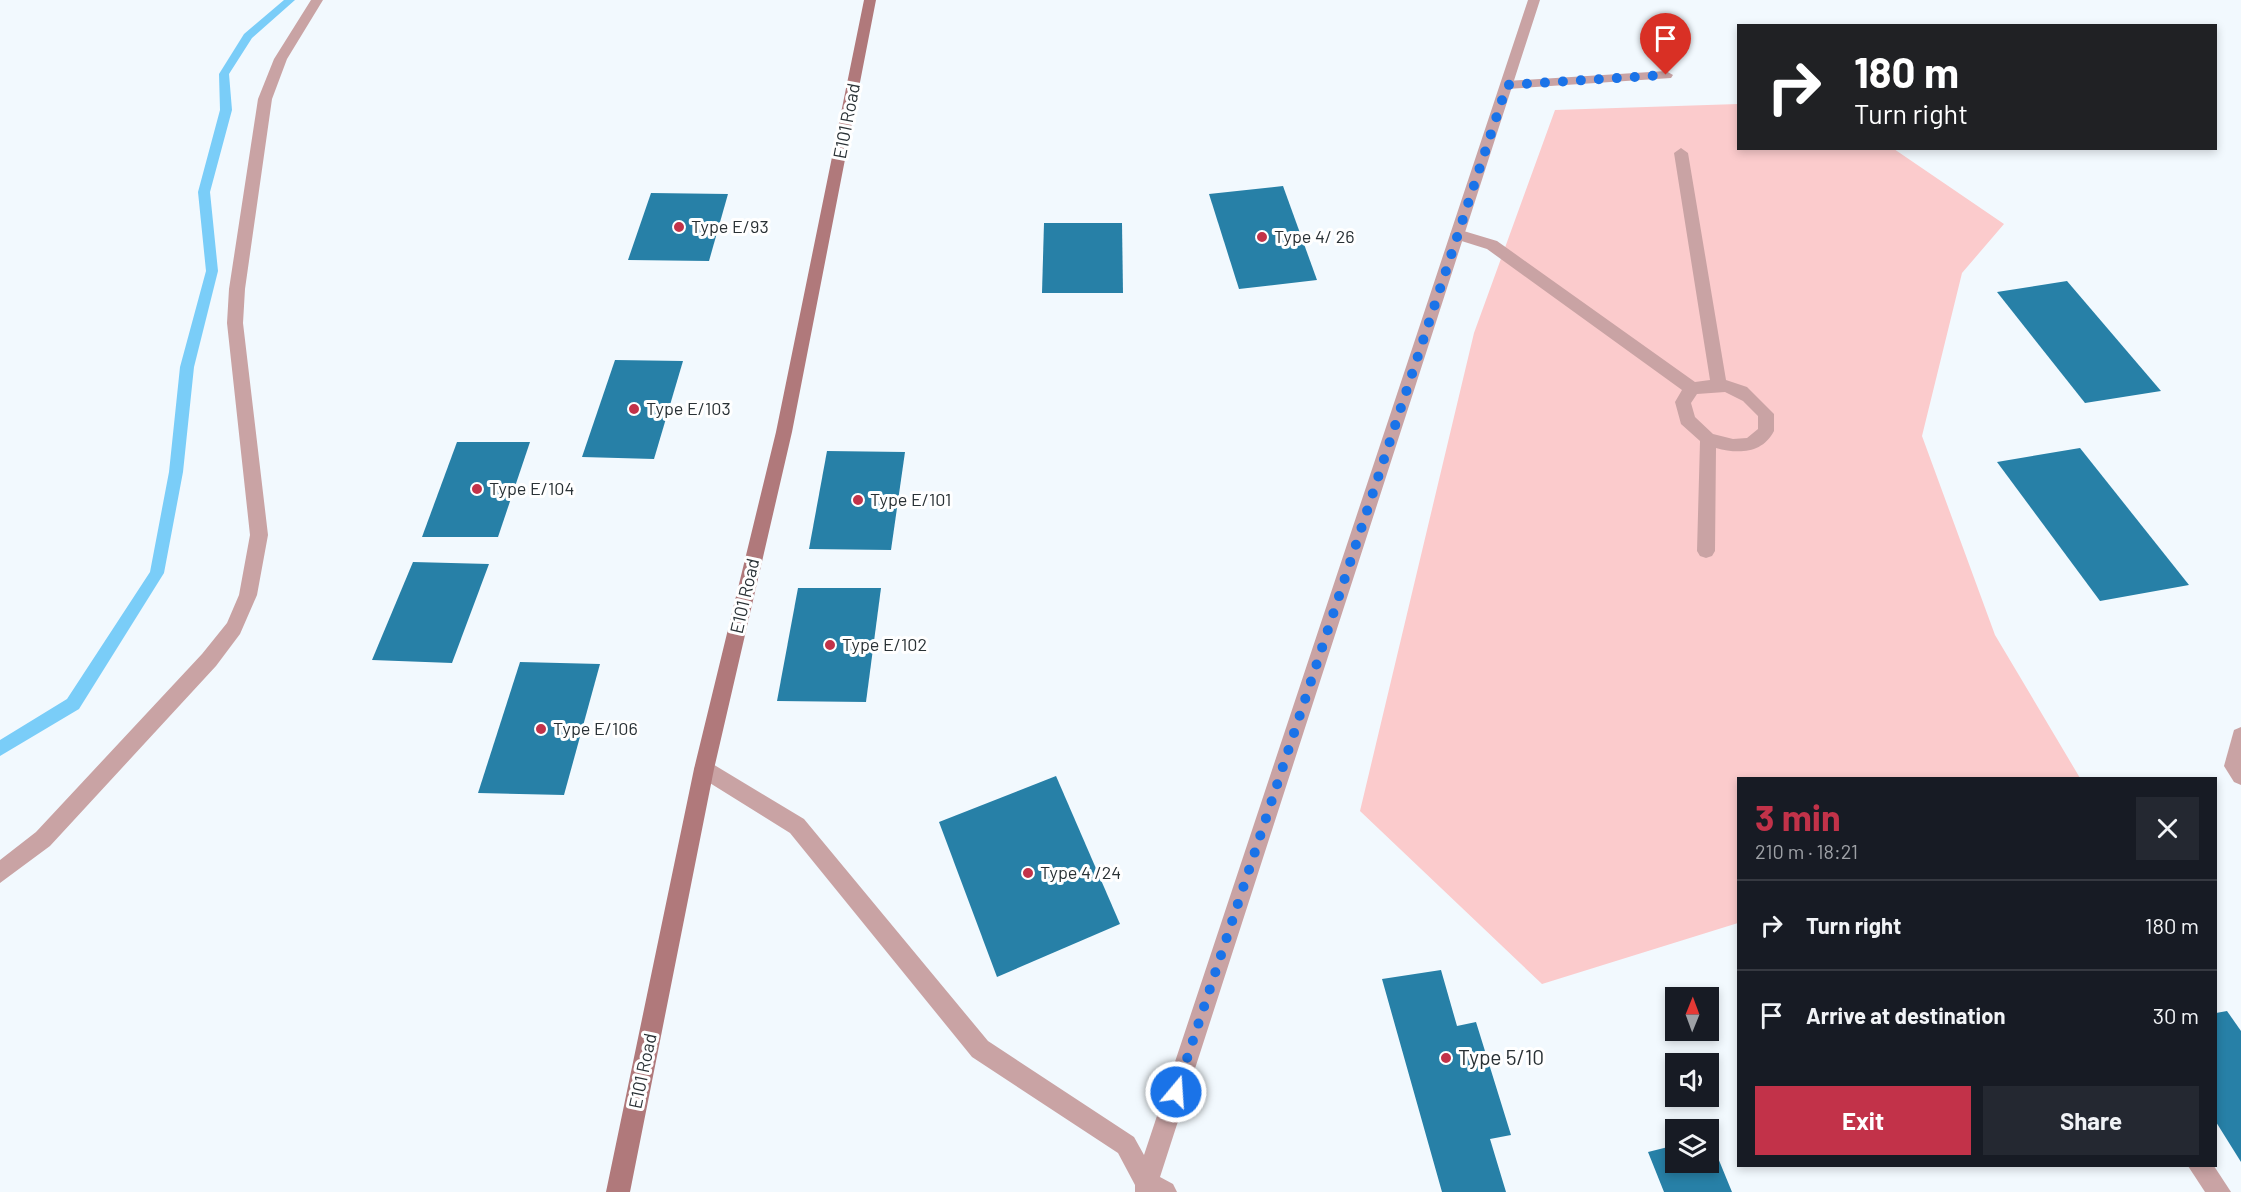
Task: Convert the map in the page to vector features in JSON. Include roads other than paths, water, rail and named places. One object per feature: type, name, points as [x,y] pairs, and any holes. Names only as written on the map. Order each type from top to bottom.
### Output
[{"type":"street","points":[[0,873],[43,839],[209,660],[234,628],[248,595],[259,535],[235,323],[237,289],[265,99],[271,74],[282,50],[317,0]]},
{"type":"street","name":"E101 Road","points":[[618,1192],[705,769],[784,432],[870,0]]},
{"type":"street","points":[[1153,1189],[1457,234],[1534,0]]},
{"type":"street","points":[[1507,85],[1666,75]]},
{"type":"street","points":[[1681,153],[1719,383]]},
{"type":"street","points":[[1457,234],[1492,245],[1692,389]]},
{"type":"street","points":[[1719,383],[1747,393],[1766,414],[1766,431],[1751,444],[1733,446],[1708,439],[1687,420],[1683,402],[1692,389],[1719,383]]},
{"type":"street","points":[[1706,551],[1708,439]]},
{"type":"street","points":[[2241,736],[2234,766],[2241,776]]},
{"type":"street","points":[[705,769],[797,826],[980,1049],[1126,1145],[1153,1189]]},
{"type":"street","points":[[2201,1167],[2219,1192]]},
{"type":"waterway","points":[[0,749],[73,704],[157,573],[176,472],[187,367],[212,271],[204,192],[226,110],[224,74],[248,36],[290,0]]},
{"type":"place","name":"Type E/93","points":[[679,227]]},
{"type":"place","name":"Type 4/ 26","points":[[1262,237]]},
{"type":"place","name":"Type E/103","points":[[634,409]]},
{"type":"place","name":"Type E/104","points":[[477,489]]},
{"type":"place","name":"Type E/101","points":[[858,500]]},
{"type":"place","name":"Type E/102","points":[[830,645]]},
{"type":"place","name":"Type E/106","points":[[541,729]]},
{"type":"place","name":"Type 4 /24","points":[[1028,873]]},
{"type":"place","name":"Type 5/10","points":[[1446,1058]]}]
